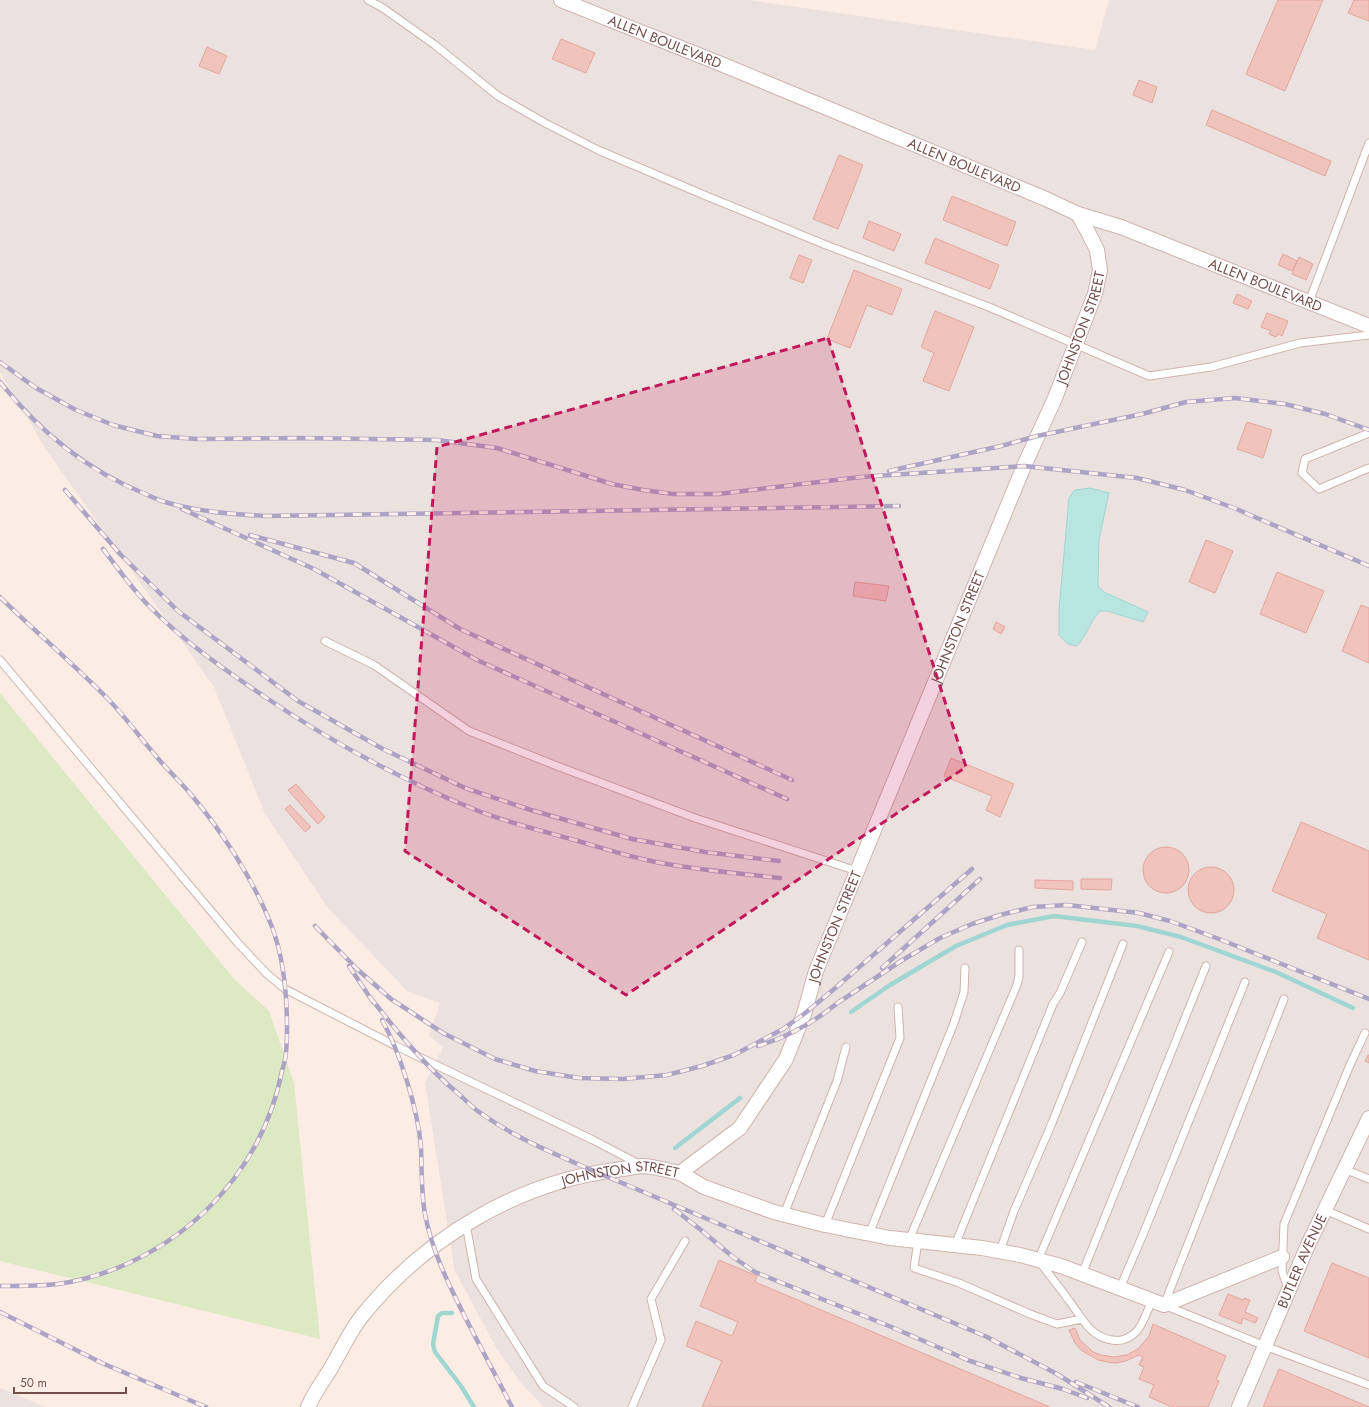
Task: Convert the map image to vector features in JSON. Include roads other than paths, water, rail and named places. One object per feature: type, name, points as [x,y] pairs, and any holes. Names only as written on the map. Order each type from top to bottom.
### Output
[{"type":"street","name":"ALLEN BOULEVARD","points":[[561,0],[733,69],[1039,196],[1078,214],[1122,227],[1369,326]]},
{"type":"street","name":"JOHNSTON STREET","points":[[308,1407],[361,1317],[389,1286],[433,1246],[466,1224],[525,1193],[564,1180],[596,1172],[643,1166],[680,1173],[740,1128],[786,1059],[804,1014],[816,971],[1027,460],[1055,398],[1074,345],[1095,294],[1100,270],[1096,250],[1078,214]]},
{"type":"street","name":"BUTLER AVENUE","points":[[1239,1407],[1289,1290],[1344,1169],[1366,1134],[1369,1118]]},
{"type":"street","points":[[680,1173],[704,1187],[774,1212],[869,1234],[1000,1251],[1038,1260],[1061,1266],[1158,1303],[1282,1257]]},
{"type":"lane","points":[[368,0],[383,8],[435,45],[498,96],[545,123],[592,146],[696,192],[826,245],[989,307],[1074,345],[1149,376],[1211,367],[1300,343],[1369,335]]},
{"type":"lane","points":[[1309,302],[1369,143]]},
{"type":"lane","points":[[1369,433],[1305,459],[1302,473],[1319,489],[1369,468]]},
{"type":"lane","points":[[325,641],[374,665],[470,731],[557,766],[695,818],[857,871]]},
{"type":"lane","points":[[0,660],[237,942],[266,973],[285,989],[394,1045],[593,1140],[643,1166]]},
{"type":"lane","points":[[955,1245],[1053,1004],[1060,993],[1082,942]]},
{"type":"lane","points":[[1000,1251],[1014,1211],[1052,1123],[1123,944]]},
{"type":"lane","points":[[1019,950],[1020,976],[1017,985],[913,1240],[914,1268],[959,1283],[1057,1324],[1082,1319]]},
{"type":"lane","points":[[1169,952],[1038,1260],[1074,1306],[1082,1319],[1093,1332],[1104,1339],[1118,1341],[1128,1338],[1138,1330],[1158,1303],[1284,999]]},
{"type":"lane","points":[[1082,1274],[1206,966]]},
{"type":"lane","points":[[869,1234],[954,1024],[964,992],[965,968]]},
{"type":"lane","points":[[1120,1288],[1150,1220],[1245,982]]},
{"type":"lane","points":[[825,1225],[900,1038],[898,1007]]},
{"type":"lane","points":[[1289,1290],[1282,1271],[1284,1224],[1350,1065],[1365,1033]]},
{"type":"lane","points":[[784,1214],[837,1081],[846,1047]]},
{"type":"lane","points":[[1344,1169],[1369,1179]]},
{"type":"lane","points":[[1325,1210],[1369,1229]]},
{"type":"lane","points":[[466,1224],[476,1279],[542,1386],[574,1407]]},
{"type":"lane","points":[[632,1407],[661,1340],[651,1299],[685,1241]]},
{"type":"lane","points":[[1158,1303],[1265,1346],[1369,1385]]},
{"type":"water","points":[[1090,488],[1109,493],[1099,539],[1098,586],[1104,592],[1148,612],[1143,622],[1107,611],[1100,611],[1077,646],[1068,644],[1059,635],[1059,610],[1069,498],[1075,490]]},
{"type":"waterway","points":[[851,1012],[890,985],[956,946],[1007,925],[1054,916],[1137,926],[1181,937],[1276,972],[1353,1008]]},
{"type":"waterway","points":[[675,1148],[740,1098]]},
{"type":"waterway","points":[[452,1313],[442,1313],[438,1316],[433,1344],[435,1352],[461,1386],[474,1407]]},
{"type":"railway","points":[[0,362],[36,388],[76,410],[113,425],[157,436],[197,439],[301,438],[437,440],[497,448],[612,484],[673,494],[718,494],[861,477],[1024,466],[1137,478],[1185,490],[1234,508],[1369,566]]},
{"type":"railway","points":[[0,382],[30,417],[64,447],[82,460],[122,483],[160,500],[202,510],[265,516],[899,506]]},
{"type":"railway","points":[[889,471],[1001,446],[1037,436],[1142,414],[1186,402],[1235,398],[1285,404],[1325,414],[1369,430]]},
{"type":"railway","points":[[65,490],[120,554],[178,611],[298,701],[383,749],[465,788],[531,810],[632,839],[705,852],[779,861]]},
{"type":"railway","points":[[182,509],[314,569],[477,660],[787,799]]},
{"type":"railway","points":[[250,535],[354,563],[460,629],[792,780]]},
{"type":"railway","points":[[103,549],[143,600],[162,619],[205,654],[291,714],[343,746],[397,775],[481,812],[530,828],[630,856],[691,868],[780,878]]},
{"type":"railway","points":[[0,597],[106,697],[155,755],[189,792],[225,839],[256,891],[265,909],[276,939],[284,977],[287,1028],[286,1057],[279,1086],[264,1128],[250,1155],[233,1180],[198,1218],[156,1249],[109,1271],[84,1279],[58,1284],[36,1286],[0,1286]]},
{"type":"railway","points":[[315,926],[357,969],[391,999],[443,1033],[495,1059],[535,1071],[579,1078],[623,1079],[667,1075],[702,1066],[734,1055],[783,1029],[833,990],[972,869]]},
{"type":"railway","points":[[882,968],[980,879]]},
{"type":"railway","points":[[836,1004],[901,961],[940,938],[972,924],[1033,907],[1067,905],[1139,913],[1170,921],[1369,999]]},
{"type":"railway","points":[[349,966],[373,1002]]},
{"type":"railway","points":[[370,997],[424,1061],[448,1085],[476,1110],[509,1131],[538,1146],[596,1172],[987,1337],[1057,1374],[1109,1407]]},
{"type":"railway","points":[[758,1046],[801,1028],[840,1001]]},
{"type":"railway","points":[[382,1020],[389,1033],[401,1064],[416,1116],[421,1147],[422,1189],[425,1214],[432,1242],[454,1295],[512,1407]]},
{"type":"railway","points":[[674,1209],[733,1257],[755,1272],[889,1326],[970,1361],[1021,1378],[1063,1389],[1087,1398]]},
{"type":"railway","points":[[0,1312],[104,1364],[206,1407]]},
{"type":"railway","points":[[1076,1382],[1138,1407]]}]
